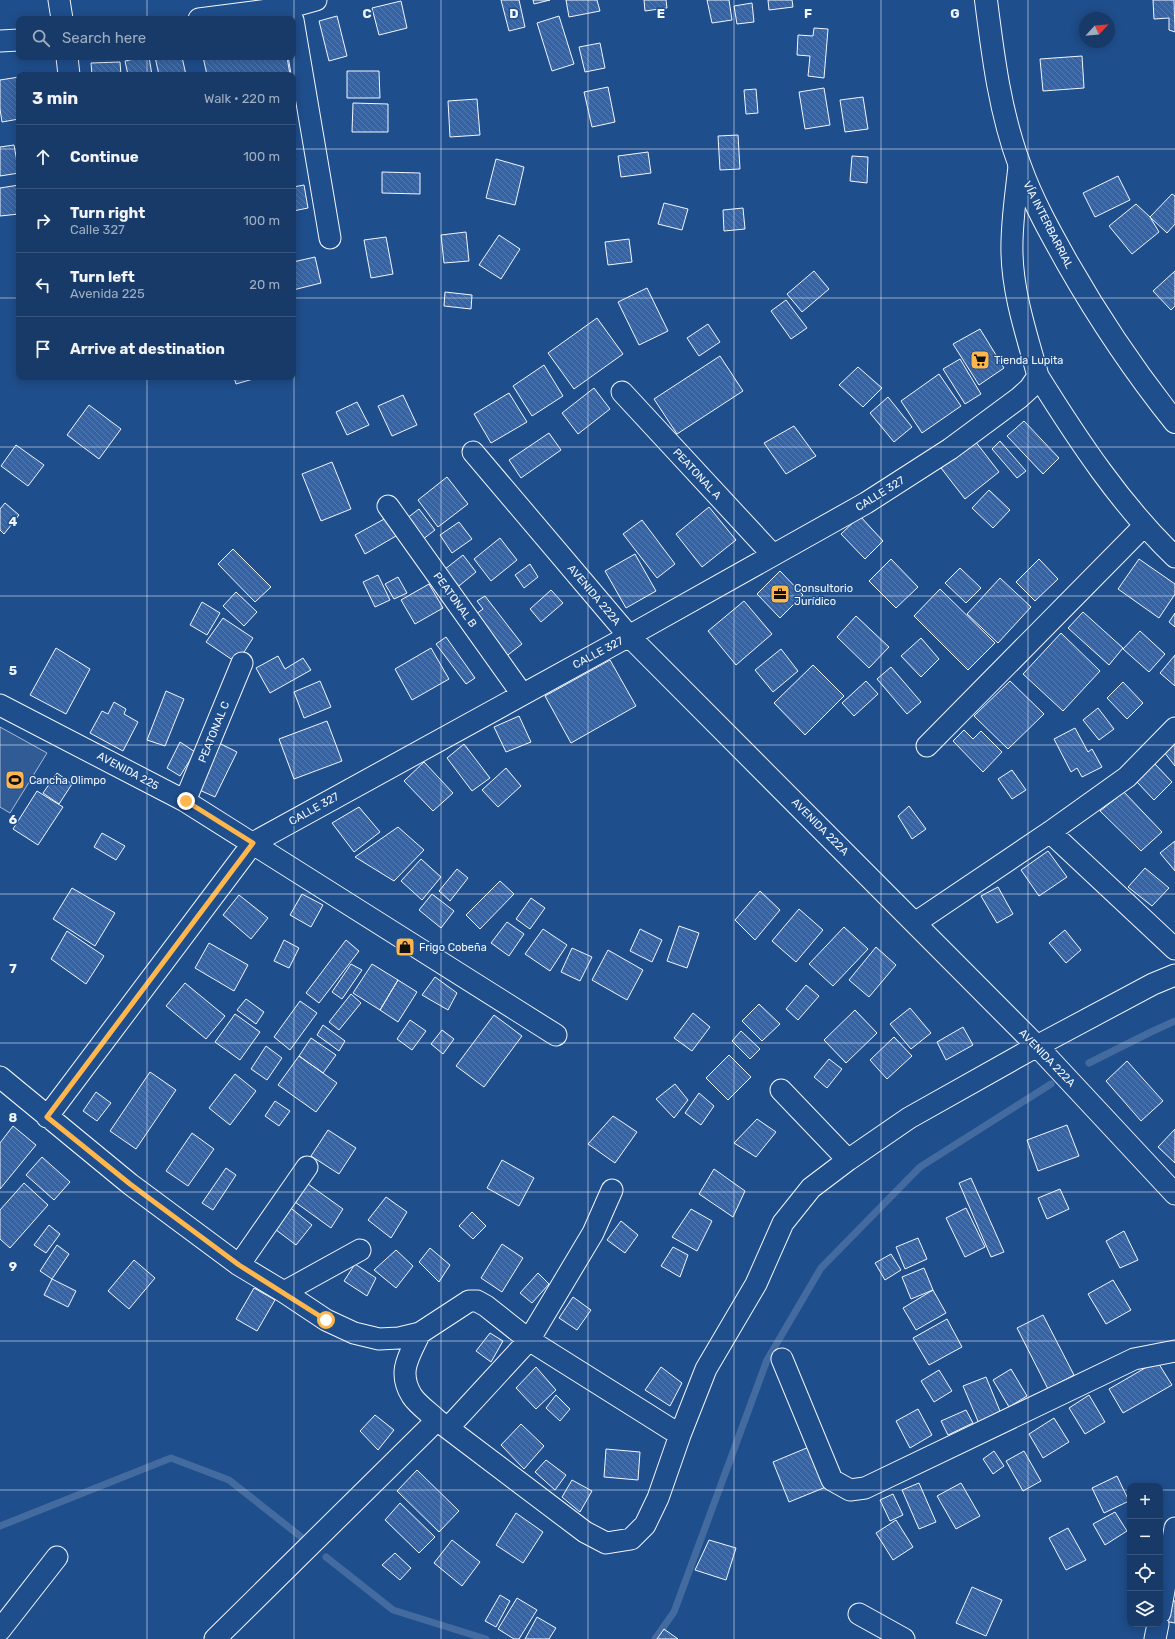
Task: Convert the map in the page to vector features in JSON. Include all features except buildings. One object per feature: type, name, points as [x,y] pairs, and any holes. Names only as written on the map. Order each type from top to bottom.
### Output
[{"type":"main road","name":"VÍA INTERBARRIAL","points":[[986,0],[994,63],[1004,116],[1019,166],[1035,202],[1081,288],[1122,351],[1175,422]]},
{"type":"street","points":[[59,0],[62,16]]},
{"type":"street","points":[[234,16],[292,11],[316,0]]},
{"type":"street","points":[[296,35],[330,238]]},
{"type":"street","points":[[0,41],[16,40]]},
{"type":"street","points":[[67,60],[69,72]]},
{"type":"street","points":[[1019,166],[1012,225],[1012,255],[1019,304],[1038,376],[1072,431],[1144,526],[1175,557]]},
{"type":"street","name":"CALLE 327","points":[[47,1117],[253,843],[866,504],[950,449],[1019,398],[1030,388],[1038,376]]},
{"type":"street","name":"PEATONAL A","points":[[622,392],[773,555]]},
{"type":"street","name":"AVENIDA 222A","points":[[474,452],[629,636],[1037,1046],[1175,1194]]},
{"type":"street","name":"PEATONAL B","points":[[388,506],[522,694]]},
{"type":"street","points":[[927,746],[1144,526]]},
{"type":"street","name":"PEATONAL C","points":[[186,801],[242,663]]},
{"type":"street","name":"AVENIDA 225","points":[[0,705],[186,801],[556,1034]]},
{"type":"street","points":[[915,923],[1050,832],[1127,777],[1175,728]]},
{"type":"street","points":[[1050,832],[1172,939]]},
{"type":"street","points":[[420,1333],[407,1360],[404,1378],[413,1397],[443,1424],[585,1532],[606,1543],[631,1540],[645,1525],[658,1498],[680,1435],[706,1369],[756,1284],[783,1223],[811,1188],[848,1160],[909,1118],[1037,1046],[1153,984],[1175,975]]},
{"type":"street","points":[[0,1077],[130,1184],[239,1265],[284,1292],[326,1320],[354,1333],[379,1339],[399,1338],[420,1333],[469,1302],[477,1301],[486,1306],[529,1340],[680,1435]]},
{"type":"street","points":[[781,1090],[848,1160]]},
{"type":"street","points":[[239,1265],[307,1167]]},
{"type":"street","points":[[215,1639],[443,1424],[529,1340],[593,1233],[612,1190]]},
{"type":"street","points":[[284,1292],[360,1250]]},
{"type":"street","points":[[782,1359],[832,1480],[850,1490],[865,1488],[1134,1359],[1175,1351]]},
{"type":"street","points":[[1163,1596],[1175,1528]]},
{"type":"street","points":[[0,1630],[57,1557]]},
{"type":"street","points":[[859,1614],[904,1639]]},
{"type":"street","points":[[1155,1639],[1157,1627]]},
{"type":"shaded area","name":"Cancha Olimpo","points":[[0,727],[47,753],[10,813],[0,807]]},
{"type":"waterway","points":[[1089,1063],[1175,1021]]},
{"type":"waterway","points":[[655,1639],[674,1612],[767,1360],[821,1268],[920,1167],[1051,1084]]},
{"type":"waterway","points":[[0,1526],[171,1458],[229,1480],[305,1540]]},
{"type":"waterway","points":[[326,1557],[393,1610],[486,1639]]},
{"type":"place","name":"Tienda Lupita","points":[[980,360]]},
{"type":"place","name":"Consultorio Jurídico","points":[[780,594]]},
{"type":"place","name":"Cancha Olimpo","points":[[15,780]]},
{"type":"place","name":"Frigo Cobeña","points":[[405,947]]},
{"type":"route","points":[[186,801],[253,843],[47,1117],[130,1184],[239,1265],[284,1292],[326,1320]]}]
